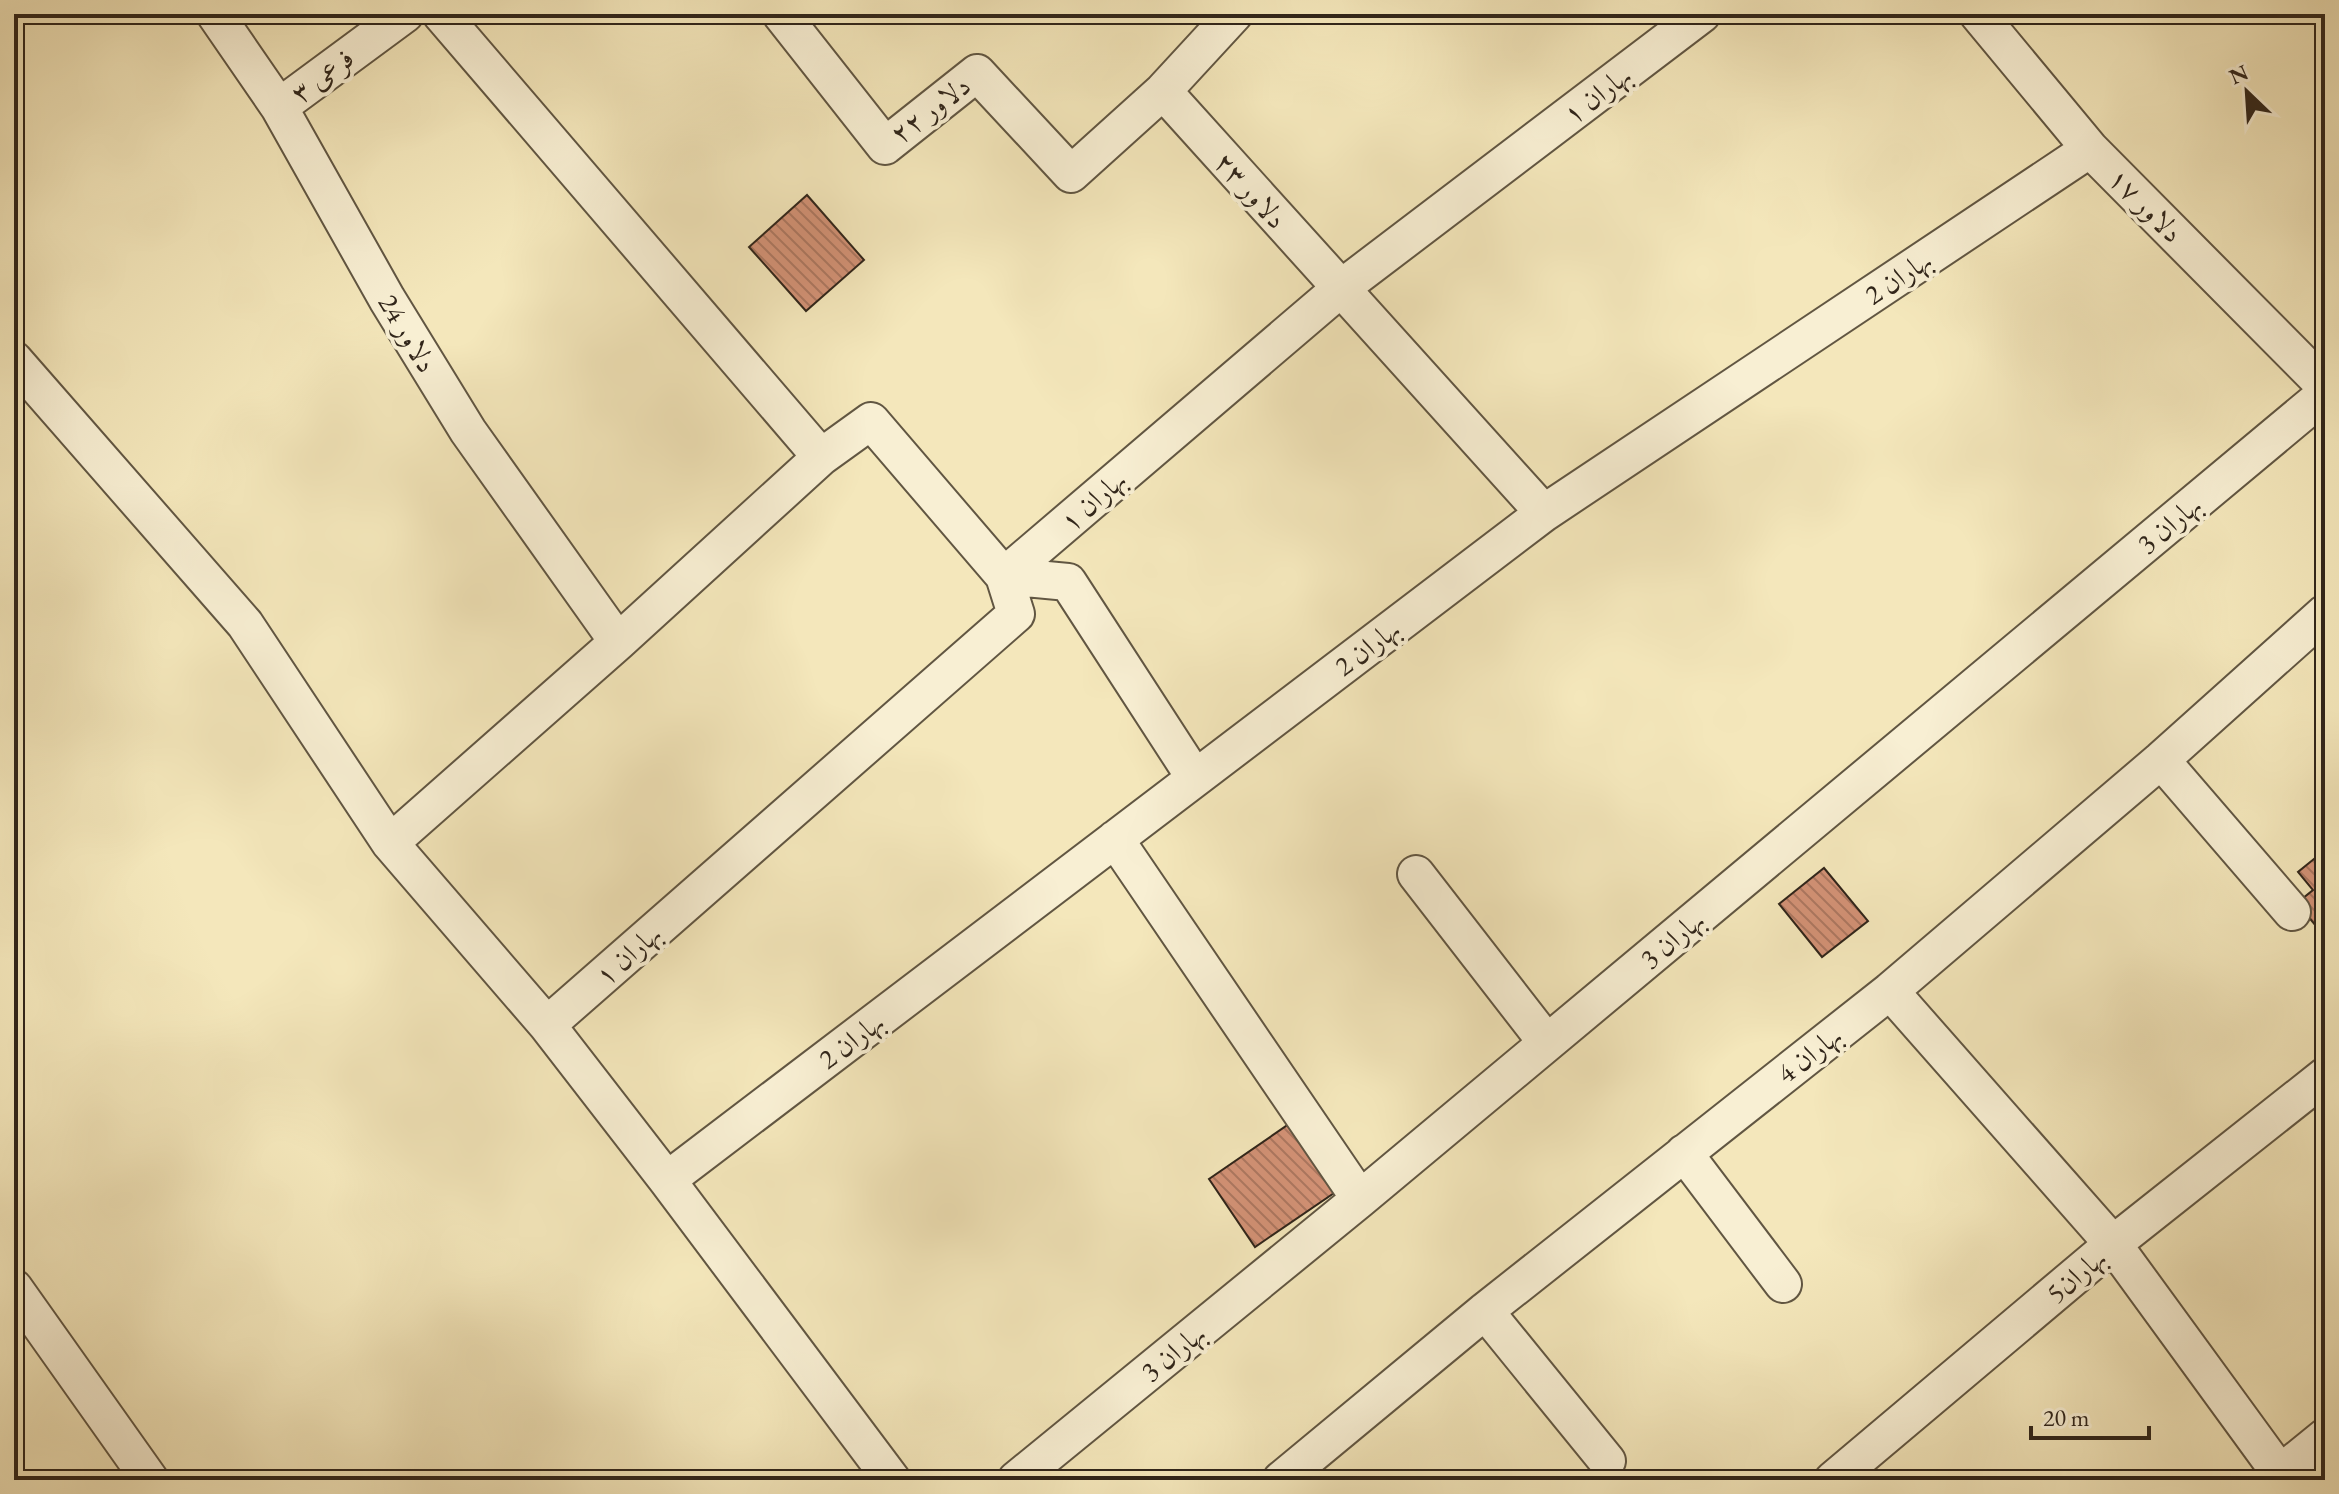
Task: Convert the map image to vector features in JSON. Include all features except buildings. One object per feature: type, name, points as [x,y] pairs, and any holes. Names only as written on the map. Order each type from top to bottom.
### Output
[{"type":"street","name":"دلاور 24","points":[[215,14],[279,107],[387,299],[468,431],[618,642]]},
{"type":"street","name":"فرعی ۳","points":[[279,107],[405,14]]},
{"type":"street","points":[[441,14],[821,457]]},
{"type":"street","name":"دلاور ۲۲","points":[[781,14],[885,146],[977,73],[1071,174],[1163,91]]},
{"type":"street","points":[[1163,91],[1234,14]]},
{"type":"street","name":"بهاران ۱","points":[[547,1025],[1016,614],[1004,576],[1340,289],[1702,14]]},
{"type":"street","name":"دلاور ۱۷","points":[[1978,14],[2090,149],[2325,386]]},
{"type":"street","name":"دلاور ۲۳","points":[[1163,91],[1544,513]]},
{"type":"street","name":"بهاران 2","points":[[667,1180],[1544,513],[2090,149]]},
{"type":"street","points":[[14,360],[245,624],[390,843],[547,1025],[892,1480]]},
{"type":"street","name":"بهاران 3","points":[[1016,1480],[1360,1199],[2325,394]]},
{"type":"street","points":[[390,843],[821,457],[871,421],[1004,576],[1068,582],[1195,778]]},
{"type":"street","name":"بهاران 4","points":[[1281,1480],[1485,1311],[1890,991],[2161,760],[2325,613]]},
{"type":"street","points":[[2161,760],[2292,912]]},
{"type":"street","points":[[1115,839],[1360,1199]]},
{"type":"street","points":[[1416,874],[1547,1043]]},
{"type":"street","points":[[1890,991],[2113,1244],[2279,1478],[2325,1437]]},
{"type":"street","name":"بهاران5","points":[[1833,1480],[2113,1244],[2325,1076]]},
{"type":"street","points":[[1684,1153],[1783,1284]]},
{"type":"street","points":[[14,1288],[150,1480]]},
{"type":"street","points":[[1485,1311],[1607,1461]]}]
